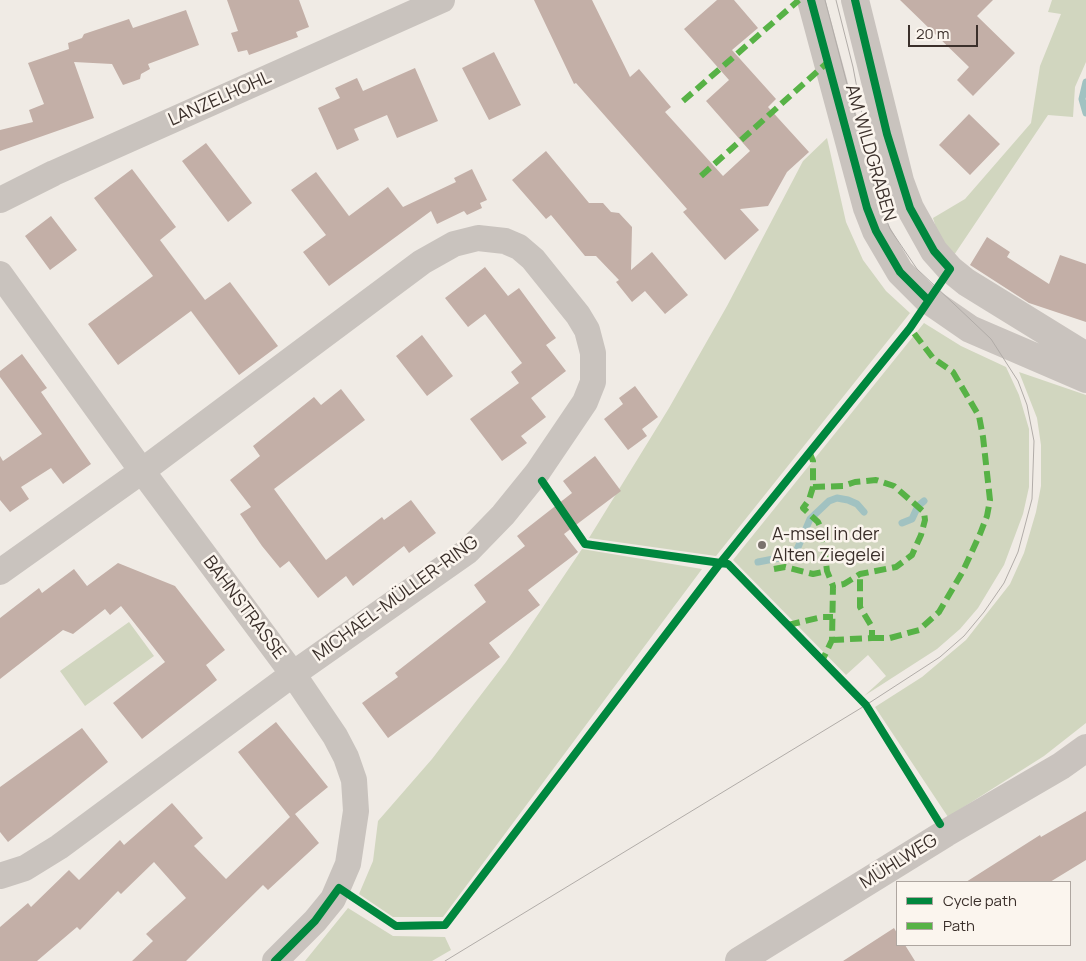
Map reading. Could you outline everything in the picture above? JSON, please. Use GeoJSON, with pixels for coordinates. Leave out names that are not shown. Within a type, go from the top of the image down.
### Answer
{"type":"FeatureCollection","features":[{"type":"Feature","properties":{"kind":"street","name":"LANZELHOHL"},"geometry":{"type":"LineString","coordinates":[[0,200],[54,173],[442,0]]}},
{"type":"Feature","properties":{"kind":"street","name":"AM WILDGRABEN"},"geometry":{"type":"LineString","coordinates":[[811,0],[867,208],[876,231],[900,272],[917,291],[950,317],[991,339],[1056,353],[1086,356]]}},
{"type":"Feature","properties":{"kind":"street","name":"AM WILDGRABEN"},"geometry":{"type":"LineString","coordinates":[[855,0],[900,181],[910,208],[922,232],[945,263],[966,282],[1086,379]]}},
{"type":"Feature","properties":{"kind":"street","name":"MICHAEL-MÜLLER-RING"},"geometry":{"type":"LineString","coordinates":[[0,572],[142,471],[422,262],[454,244],[478,238],[505,241],[519,247],[532,259],[578,315],[587,330],[593,353],[592,382],[584,402],[536,473],[503,515],[468,551],[293,674],[59,847],[25,868],[0,876]]}},
{"type":"Feature","properties":{"kind":"street","name":"BAHNSTRASSE"},"geometry":{"type":"LineString","coordinates":[[0,274],[142,471],[293,674],[335,736],[346,757],[354,780],[356,811],[348,864],[339,888],[315,921],[275,961]]}},
{"type":"Feature","properties":{"kind":"street","name":"MÜHLWEG"},"geometry":{"type":"LineString","coordinates":[[739,961],[946,833],[1061,766],[1086,748]]}},
{"type":"Feature","properties":{"kind":"green space"},"geometry":{"type":"Polygon","coordinates":[[[1052,0],[1086,0],[1086,62],[1075,87],[1073,117],[1048,115],[952,258],[939,238],[933,218],[965,199],[1031,123],[1040,66],[1061,14],[1048,12],[1052,0]]]}},
{"type":"Feature","properties":{"kind":"green space"},"geometry":{"type":"Polygon","coordinates":[[[827,138],[846,222],[863,260],[886,291],[910,313],[716,556],[589,538],[669,408],[727,306],[803,161],[827,138]]]}},
{"type":"Feature","properties":{"kind":"green space"},"geometry":{"type":"Polygon","coordinates":[[[924,323],[961,346],[1006,367],[1019,395],[1029,429],[1029,487],[1023,514],[1004,565],[978,608],[960,629],[937,649],[864,696],[886,676],[868,655],[846,675],[733,560],[924,323]]]}},
{"type":"Feature","properties":{"kind":"green space"},"geometry":{"type":"Polygon","coordinates":[[[1019,372],[1086,395],[1086,723],[1044,756],[948,817],[875,707],[922,677],[966,640],[1010,584],[1024,553],[1036,512],[1041,486],[1041,445],[1037,418],[1019,372]]]}},
{"type":"Feature","properties":{"kind":"green space"},"geometry":{"type":"Polygon","coordinates":[[[582,549],[702,569],[443,917],[393,917],[359,894],[373,861],[378,821],[432,759],[506,662],[582,549]]]}},
{"type":"Feature","properties":{"kind":"green space"},"geometry":{"type":"Polygon","coordinates":[[[129,622],[154,656],[85,706],[60,671],[129,622]]]}},
{"type":"Feature","properties":{"kind":"green space"},"geometry":{"type":"Polygon","coordinates":[[[348,908],[393,936],[445,937],[451,950],[432,961],[305,961],[348,908]]]}},
{"type":"Feature","properties":{"kind":"building"},"geometry":{"type":"Polygon","coordinates":[[[227,0],[299,0],[309,27],[296,32],[298,37],[249,55],[247,50],[238,52],[231,33],[238,31],[227,0]]]}},
{"type":"Feature","properties":{"kind":"building"},"geometry":{"type":"Polygon","coordinates":[[[534,0],[592,0],[630,77],[639,69],[671,107],[665,112],[723,176],[750,151],[706,101],[729,80],[684,29],[717,0],[734,0],[758,28],[732,50],[776,99],[768,107],[809,152],[787,172],[768,206],[740,209],[759,230],[725,260],[683,212],[687,209],[576,83],[574,84],[534,0]]]}},
{"type":"Feature","properties":{"kind":"building"},"geometry":{"type":"Polygon","coordinates":[[[900,0],[993,0],[977,16],[1015,53],[973,96],[957,80],[969,67],[900,0]]]}},
{"type":"Feature","properties":{"kind":"building"},"geometry":{"type":"Polygon","coordinates":[[[186,10],[199,45],[148,64],[150,69],[141,74],[140,79],[123,85],[112,64],[74,62],[94,118],[0,151],[0,130],[33,122],[29,110],[44,104],[28,63],[69,49],[68,43],[82,38],[84,34],[129,19],[133,28],[186,10]]]}},
{"type":"Feature","properties":{"kind":"building"},"geometry":{"type":"Polygon","coordinates":[[[494,52],[521,105],[489,120],[462,68],[494,52]]]}},
{"type":"Feature","properties":{"kind":"building"},"geometry":{"type":"Polygon","coordinates":[[[415,68],[438,121],[397,138],[387,115],[354,129],[359,140],[337,150],[318,108],[340,98],[335,88],[357,78],[363,91],[415,68]]]}},
{"type":"Feature","properties":{"kind":"building"},"geometry":{"type":"Polygon","coordinates":[[[969,114],[1000,144],[970,175],[939,145],[969,114]]]}},
{"type":"Feature","properties":{"kind":"building"},"geometry":{"type":"Polygon","coordinates":[[[206,143],[252,203],[228,222],[182,161],[206,143]]]}},
{"type":"Feature","properties":{"kind":"building"},"geometry":{"type":"Polygon","coordinates":[[[546,151],[589,203],[603,203],[611,212],[619,213],[632,227],[631,270],[652,252],[688,295],[665,314],[645,291],[632,302],[616,282],[619,280],[596,256],[585,256],[551,215],[546,219],[512,180],[546,151]]]}},
{"type":"Feature","properties":{"kind":"building"},"geometry":{"type":"Polygon","coordinates":[[[132,169],[176,227],[160,240],[205,300],[230,282],[278,346],[239,375],[191,311],[118,365],[88,324],[153,276],[94,198],[132,169]]]}},
{"type":"Feature","properties":{"kind":"building"},"geometry":{"type":"Polygon","coordinates":[[[472,169],[487,200],[480,203],[482,208],[467,215],[464,211],[437,224],[431,211],[329,286],[303,252],[326,235],[291,190],[316,172],[349,216],[388,187],[403,207],[456,182],[454,178],[472,169]]]}},
{"type":"Feature","properties":{"kind":"building"},"geometry":{"type":"Polygon","coordinates":[[[51,216],[77,250],[50,270],[25,236],[51,216]]]}},
{"type":"Feature","properties":{"kind":"building"},"geometry":{"type":"Polygon","coordinates":[[[987,237],[1010,252],[1007,257],[1049,284],[1060,255],[1086,264],[1086,322],[1029,303],[970,265],[987,237]]]}},
{"type":"Feature","properties":{"kind":"building"},"geometry":{"type":"Polygon","coordinates":[[[485,267],[508,296],[519,288],[556,338],[546,345],[566,371],[531,398],[546,417],[521,436],[527,443],[502,461],[470,419],[519,383],[511,372],[522,363],[485,314],[468,327],[445,298],[485,267]]]}},
{"type":"Feature","properties":{"kind":"building"},"geometry":{"type":"Polygon","coordinates":[[[422,335],[453,376],[427,396],[396,356],[422,335]]]}},
{"type":"Feature","properties":{"kind":"building"},"geometry":{"type":"Polygon","coordinates":[[[22,354],[47,388],[41,392],[91,464],[63,484],[51,468],[21,487],[29,499],[10,512],[0,500],[0,456],[3,461],[42,434],[0,377],[0,371],[22,354]]]}},
{"type":"Feature","properties":{"kind":"building"},"geometry":{"type":"Polygon","coordinates":[[[635,386],[658,417],[642,429],[647,436],[628,450],[604,419],[623,404],[619,398],[635,386]]]}},
{"type":"Feature","properties":{"kind":"building"},"geometry":{"type":"Polygon","coordinates":[[[341,389],[365,420],[274,489],[326,560],[382,517],[384,520],[411,500],[436,533],[409,553],[404,546],[353,586],[346,576],[318,598],[289,561],[280,568],[262,546],[240,514],[251,507],[230,480],[260,456],[253,446],[314,397],[321,405],[341,389]]]}},
{"type":"Feature","properties":{"kind":"building"},"geometry":{"type":"Polygon","coordinates":[[[595,456],[621,491],[564,534],[578,552],[528,590],[540,605],[489,643],[500,657],[388,738],[362,703],[398,677],[395,673],[486,602],[474,585],[525,546],[517,536],[572,493],[563,481],[595,456]]]}},
{"type":"Feature","properties":{"kind":"building"},"geometry":{"type":"Polygon","coordinates":[[[118,563],[175,586],[225,650],[206,665],[217,680],[142,739],[113,703],[165,662],[121,606],[110,615],[105,609],[73,634],[63,630],[0,679],[0,618],[39,588],[42,593],[74,569],[87,586],[118,563]]]}},
{"type":"Feature","properties":{"kind":"building"},"geometry":{"type":"Polygon","coordinates":[[[276,722],[328,787],[295,814],[319,843],[268,890],[263,885],[186,961],[132,961],[153,941],[146,934],[186,898],[154,862],[121,894],[118,891],[80,930],[77,927],[37,961],[0,961],[0,927],[28,903],[31,907],[69,870],[79,880],[120,840],[124,845],[172,803],[203,838],[194,846],[226,879],[290,817],[238,752],[276,722]]]}},
{"type":"Feature","properties":{"kind":"building"},"geometry":{"type":"Polygon","coordinates":[[[82,728],[108,762],[8,842],[0,832],[0,787],[82,728]]]}},
{"type":"Feature","properties":{"kind":"building"},"geometry":{"type":"Polygon","coordinates":[[[1086,811],[1086,860],[1052,881],[968,881],[1040,835],[1041,837],[1086,811]]]}},
{"type":"Feature","properties":{"kind":"building"},"geometry":{"type":"Polygon","coordinates":[[[894,928],[896,931],[896,946],[906,946],[915,961],[843,961],[894,928]]]}},
{"type":"Feature","properties":{"kind":"waterway"},"geometry":{"type":"LineString","coordinates":[[1086,82],[1082,99],[1086,113]]}},
{"type":"Feature","properties":{"kind":"waterway"},"geometry":{"type":"LineString","coordinates":[[758,562],[789,556],[796,552],[810,519],[829,501],[837,498],[848,500],[857,504],[864,512]]}},
{"type":"Feature","properties":{"kind":"waterway"},"geometry":{"type":"LineString","coordinates":[[902,523],[912,519],[918,506],[924,501]]}},
{"type":"Feature","properties":{"kind":"tram line"},"geometry":{"type":"LineString","coordinates":[[445,961],[866,705],[940,657],[964,636],[984,612],[1004,583],[1018,552],[1032,499],[1034,441],[1027,405],[1018,381],[991,339],[917,269],[890,229],[874,187],[825,0]]}},
{"type":"Feature","properties":{"kind":"tram line"},"geometry":{"type":"LineString","coordinates":[[836,0],[853,67],[864,125]]}},
{"type":"Feature","properties":{"kind":"marked path"},"geometry":{"type":"LineString","coordinates":[[683,101],[799,0]]}},
{"type":"Feature","properties":{"kind":"marked path"},"geometry":{"type":"LineString","coordinates":[[701,176],[828,62]]}},
{"type":"Feature","properties":{"kind":"marked path"},"geometry":{"type":"LineString","coordinates":[[872,638],[890,638],[919,630],[939,612],[963,571],[980,534],[987,516],[990,500],[979,416],[953,372],[933,358],[910,328]]}},
{"type":"Feature","properties":{"kind":"marked path"},"geometry":{"type":"LineString","coordinates":[[809,451],[813,461],[813,487],[809,500],[803,508],[818,522],[822,531],[827,571],[833,586],[832,640],[822,661]]}},
{"type":"Feature","properties":{"kind":"marked path"},"geometry":{"type":"LineString","coordinates":[[813,487],[843,486],[855,482],[876,480],[894,486],[924,512],[925,520],[921,535],[912,555],[896,567],[860,574],[844,584],[833,586]]}},
{"type":"Feature","properties":{"kind":"marked path"},"geometry":{"type":"LineString","coordinates":[[774,569],[785,567],[813,574],[827,571]]}},
{"type":"Feature","properties":{"kind":"marked path"},"geometry":{"type":"LineString","coordinates":[[832,640],[872,638],[872,627],[860,607],[860,574]]}},
{"type":"Feature","properties":{"kind":"marked path"},"geometry":{"type":"LineString","coordinates":[[788,625],[822,617],[833,617]]}},
{"type":"Feature","properties":{"kind":"cycle path"},"geometry":{"type":"LineString","coordinates":[[811,0],[867,208],[876,231],[900,272],[928,300]]}},
{"type":"Feature","properties":{"kind":"cycle path"},"geometry":{"type":"LineString","coordinates":[[275,961],[315,921],[339,888],[396,926],[445,925],[721,562],[910,328],[950,269],[934,251],[910,208],[887,134],[855,0]]}},
{"type":"Feature","properties":{"kind":"cycle path"},"geometry":{"type":"LineString","coordinates":[[542,481],[585,544],[728,564],[866,705],[940,824]]}},
{"type":"Feature","properties":{"kind":"place","name":"A-msel in der Alten Ziegelei"},"geometry":{"type":"Point","coordinates":[762,545]}}]}
